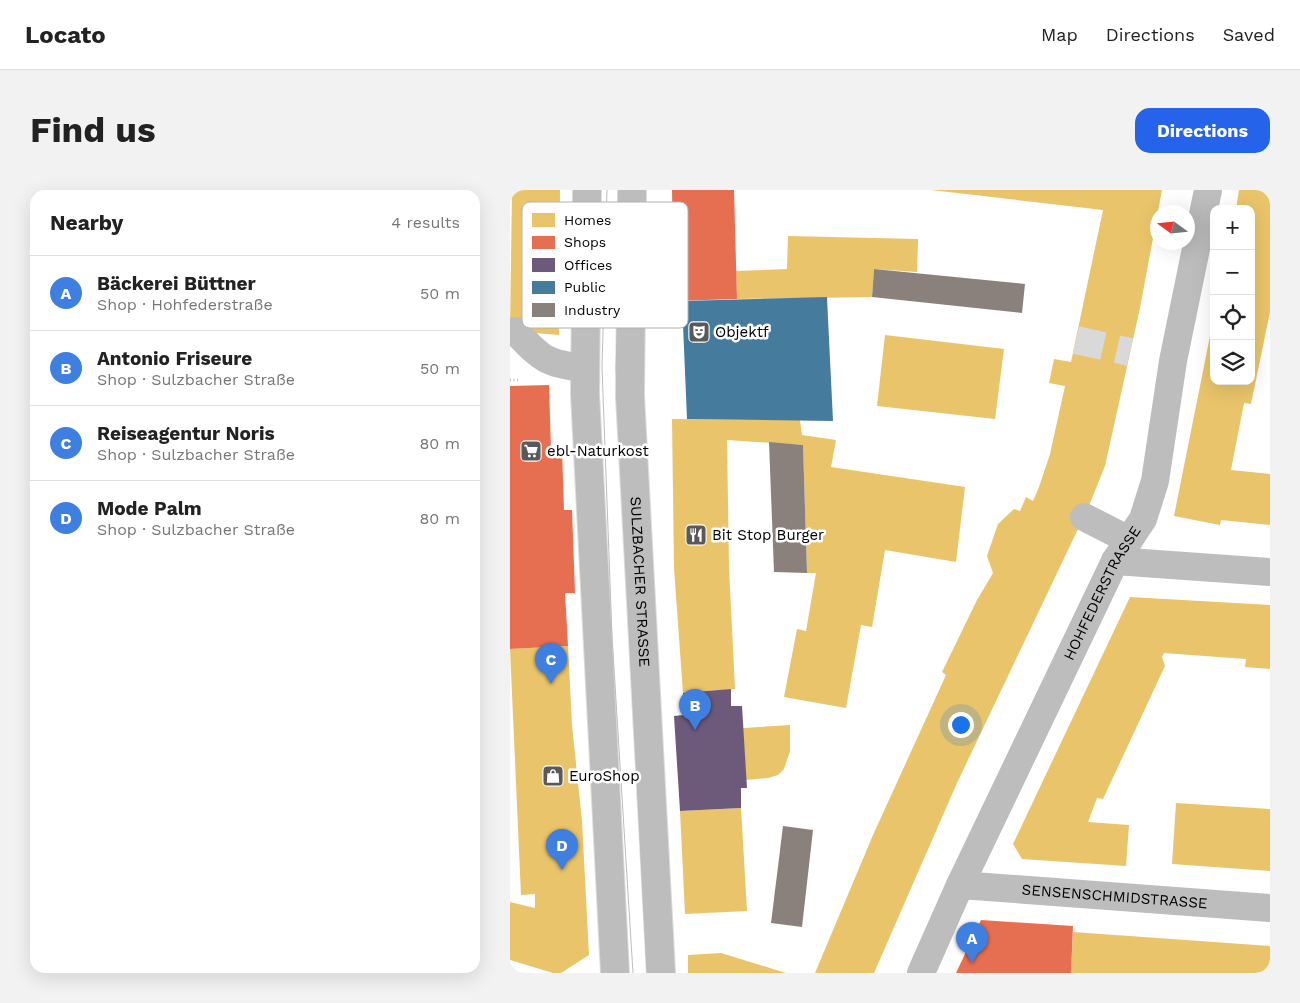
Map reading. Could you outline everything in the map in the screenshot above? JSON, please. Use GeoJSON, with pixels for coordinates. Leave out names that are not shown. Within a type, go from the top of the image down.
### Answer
{"type":"FeatureCollection","features":[{"type":"Feature","properties":{"kind":"main road","name":"HOHFEDERSTRASSE"},"geometry":{"type":"LineString","coordinates":[[921,973],[960,885],[1122,551],[1143,519],[1155,481],[1173,360],[1208,190]]}},
{"type":"Feature","properties":{"kind":"main road"},"geometry":{"type":"LineString","coordinates":[[585,328],[590,514],[615,973]]}},
{"type":"Feature","properties":{"kind":"main road","name":"SULZBACHER STRASSE"},"geometry":{"type":"LineString","coordinates":[[631,328],[630,396],[661,973]]}},
{"type":"Feature","properties":{"kind":"main road"},"geometry":{"type":"LineString","coordinates":[[515,332],[542,359],[568,367],[585,368]]}},
{"type":"Feature","properties":{"kind":"main road"},"geometry":{"type":"LineString","coordinates":[[1084,517],[1122,551],[1270,572]]}},
{"type":"Feature","properties":{"kind":"main road","name":"SENSENSCHMIDSTRASSE"},"geometry":{"type":"LineString","coordinates":[[960,885],[1270,908]]}},
{"type":"Feature","properties":{"kind":"building: Homes"},"geometry":{"type":"Polygon","coordinates":[[[512,190],[560,190],[560,202],[522,202],[522,328],[559,328],[559,335],[510,331],[512,190]]]}},
{"type":"Feature","properties":{"kind":"building: Homes"},"geometry":{"type":"Polygon","coordinates":[[[931,190],[1162,190],[1159,205],[1150,205],[1151,250],[1140,308],[1105,466],[1088,508],[957,783],[874,973],[815,973],[873,835],[946,675],[942,672],[977,600],[993,573],[987,556],[998,524],[1014,509],[1020,511],[1026,497],[1033,501],[1039,487],[1050,454],[1065,386],[1049,383],[1054,359],[1071,362],[1103,210],[931,190]]]}},
{"type":"Feature","properties":{"kind":"building: Homes"},"geometry":{"type":"Polygon","coordinates":[[[1239,190],[1270,190],[1270,312],[1255,385],[1255,205],[1237,205],[1239,190]]]}},
{"type":"Feature","properties":{"kind":"building: Homes"},"geometry":{"type":"Polygon","coordinates":[[[788,236],[918,239],[917,272],[874,269],[872,297],[737,299],[736,271],[787,269],[788,236]]]}},
{"type":"Feature","properties":{"kind":"building: Homes"},"geometry":{"type":"Polygon","coordinates":[[[885,335],[1004,349],[995,419],[877,406],[885,335]]]}},
{"type":"Feature","properties":{"kind":"building: Homes"},"geometry":{"type":"Polygon","coordinates":[[[1210,336],[1210,385],[1255,385],[1251,404],[1244,403],[1231,470],[1270,474],[1270,525],[1221,520],[1220,525],[1174,516],[1210,336]]]}},
{"type":"Feature","properties":{"kind":"building: Homes"},"geometry":{"type":"Polygon","coordinates":[[[672,419],[800,420],[802,435],[836,440],[831,467],[965,487],[956,562],[885,550],[872,627],[861,625],[846,708],[784,697],[797,629],[806,631],[816,573],[807,573],[803,445],[727,440],[729,568],[735,689],[683,693],[674,568],[672,419]]]}},
{"type":"Feature","properties":{"kind":"building: Homes"},"geometry":{"type":"Polygon","coordinates":[[[1130,597],[1270,605],[1270,669],[1245,667],[1246,659],[1164,653],[1162,657],[1165,666],[1103,799],[1097,798],[1088,822],[1129,825],[1126,866],[1022,859],[1013,844],[1130,597]]]}},
{"type":"Feature","properties":{"kind":"building: Homes"},"geometry":{"type":"Polygon","coordinates":[[[568,646],[572,725],[582,821],[589,955],[561,973],[553,973],[510,960],[510,902],[535,908],[535,894],[521,895],[510,649],[568,646]]]}},
{"type":"Feature","properties":{"kind":"building: Homes"},"geometry":{"type":"Polygon","coordinates":[[[790,725],[790,751],[784,769],[778,775],[768,778],[746,780],[743,728],[790,725]]]}},
{"type":"Feature","properties":{"kind":"building: Homes"},"geometry":{"type":"Polygon","coordinates":[[[1176,803],[1270,809],[1270,871],[1172,864],[1176,803]]]}},
{"type":"Feature","properties":{"kind":"building: Homes"},"geometry":{"type":"Polygon","coordinates":[[[741,808],[747,911],[685,914],[680,811],[741,808]]]}},
{"type":"Feature","properties":{"kind":"building: Homes"},"geometry":{"type":"Polygon","coordinates":[[[1073,932],[1270,946],[1270,973],[1071,973],[1073,932]]]}},
{"type":"Feature","properties":{"kind":"building: Homes"},"geometry":{"type":"Polygon","coordinates":[[[721,953],[786,973],[688,973],[688,955],[721,953]]]}},
{"type":"Feature","properties":{"kind":"building: Shops"},"geometry":{"type":"Polygon","coordinates":[[[672,190],[734,190],[737,299],[688,301],[688,202],[672,202],[672,190]]]}},
{"type":"Feature","properties":{"kind":"building: Shops"},"geometry":{"type":"Polygon","coordinates":[[[549,385],[551,450],[562,450],[564,510],[572,510],[575,593],[565,593],[568,646],[510,649],[510,386],[549,385]]]}},
{"type":"Feature","properties":{"kind":"building: Shops"},"geometry":{"type":"Polygon","coordinates":[[[981,920],[1073,926],[1071,973],[956,973],[981,920]]]}},
{"type":"Feature","properties":{"kind":"building: Offices"},"geometry":{"type":"Polygon","coordinates":[[[731,689],[731,706],[742,706],[747,788],[741,788],[741,808],[680,811],[674,716],[683,715],[683,693],[731,689]]]}},
{"type":"Feature","properties":{"kind":"building: Public"},"geometry":{"type":"Polygon","coordinates":[[[827,297],[833,421],[687,419],[683,328],[688,328],[688,301],[827,297]]]}},
{"type":"Feature","properties":{"kind":"building: Industry"},"geometry":{"type":"Polygon","coordinates":[[[874,269],[1025,284],[1022,313],[872,297],[874,269]]]}},
{"type":"Feature","properties":{"kind":"building: Industry"},"geometry":{"type":"Polygon","coordinates":[[[769,442],[803,445],[807,573],[774,572],[769,442]]]}},
{"type":"Feature","properties":{"kind":"building: Industry"},"geometry":{"type":"Polygon","coordinates":[[[783,826],[813,830],[802,927],[771,923],[783,826]]]}},
{"type":"Feature","properties":{"kind":"tunnel"},"geometry":{"type":"LineString","coordinates":[[1076,340],[1130,352]]}},
{"type":"Feature","properties":{"kind":"tram line"},"geometry":{"type":"LineString","coordinates":[[607,190],[607,202]]}},
{"type":"Feature","properties":{"kind":"tram line"},"geometry":{"type":"LineString","coordinates":[[622,190],[622,202]]}},
{"type":"Feature","properties":{"kind":"tram line"},"geometry":{"type":"LineString","coordinates":[[603,328],[602,367],[612,636],[633,973]]}},
{"type":"Feature","properties":{"kind":"tram line"},"geometry":{"type":"LineString","coordinates":[[617,328],[616,368],[647,973]]}},
{"type":"Feature","properties":{"kind":"place","name":"Objektf"},"geometry":{"type":"Point","coordinates":[699,332]}},
{"type":"Feature","properties":{"kind":"place","name":"ebl-Naturkost"},"geometry":{"type":"Point","coordinates":[531,451]}},
{"type":"Feature","properties":{"kind":"place","name":"Bit Stop Burger"},"geometry":{"type":"Point","coordinates":[696,535]}},
{"type":"Feature","properties":{"kind":"place","name":"Reiseagentur Noris"},"geometry":{"type":"Point","coordinates":[551,684]}},
{"type":"Feature","properties":{"kind":"place","name":"Antonio Friseure"},"geometry":{"type":"Point","coordinates":[695,730]}},
{"type":"Feature","properties":{"kind":"place","name":"EuroShop"},"geometry":{"type":"Point","coordinates":[553,776]}},
{"type":"Feature","properties":{"kind":"place","name":"Mode Palm"},"geometry":{"type":"Point","coordinates":[562,870]}},
{"type":"Feature","properties":{"kind":"place","name":"Bäckerei Büttner"},"geometry":{"type":"Point","coordinates":[972,963]}}]}
